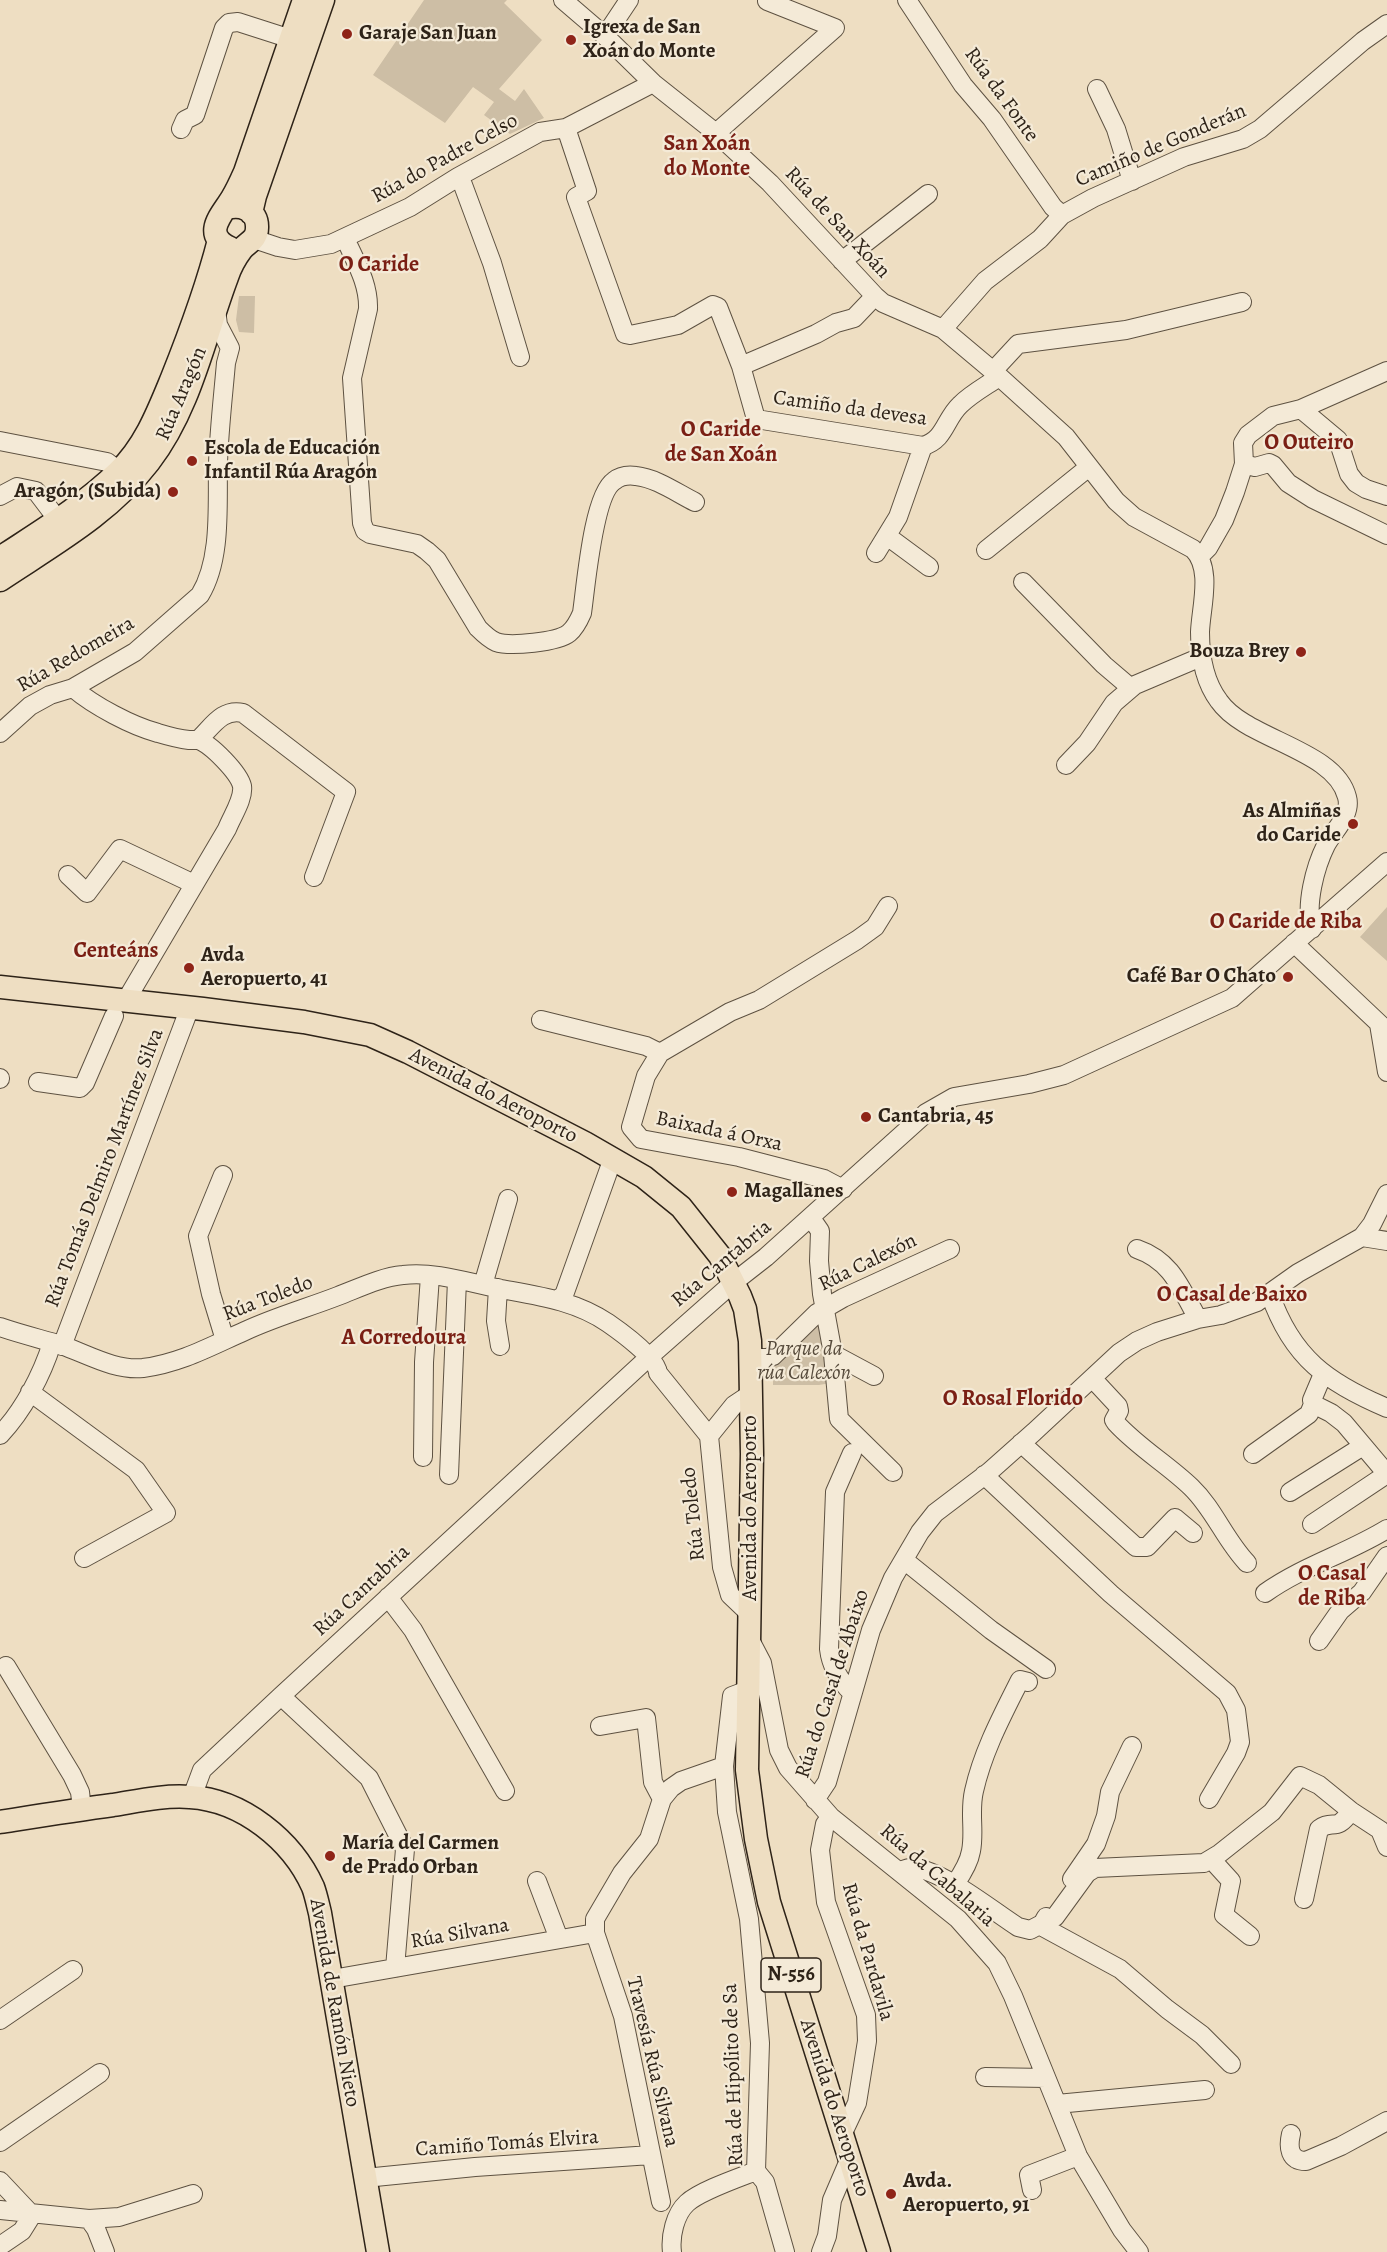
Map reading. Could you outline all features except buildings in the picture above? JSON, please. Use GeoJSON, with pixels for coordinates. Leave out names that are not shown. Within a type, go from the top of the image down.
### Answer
{"type":"FeatureCollection","features":[{"type":"Feature","properties":{"kind":"main road","name":"Rúa Aragón"},"geometry":{"type":"LineString","coordinates":[[0,558],[84,502],[119,471],[141,443],[160,410],[185,347],[219,240],[216,234],[216,220],[225,209],[245,172],[304,0]]}},
{"type":"Feature","properties":{"kind":"main road"},"geometry":{"type":"LineString","coordinates":[[251,213],[323,0]]}},
{"type":"Feature","properties":{"kind":"main road"},"geometry":{"type":"LineString","coordinates":[[219,240],[230,248],[249,243],[257,225],[251,213],[239,207],[225,209]]}},
{"type":"Feature","properties":{"kind":"main road","name":"Rúa Aragón"},"geometry":{"type":"LineString","coordinates":[[0,580],[98,516],[150,461],[167,435],[182,405],[228,274],[249,243]]}},
{"type":"Feature","properties":{"kind":"main road","name":"Avenida do Aeroporto"},"geometry":{"type":"LineString","coordinates":[[0,987],[119,1009],[190,1007],[314,1024],[370,1035],[408,1052],[613,1158],[644,1177],[681,1207],[720,1256],[745,1309],[751,1358],[751,1615],[747,1770],[761,1870],[772,1912],[879,2252]]}},
{"type":"Feature","properties":{"kind":"main road","name":"Avenida de Ramón Nieto"},"geometry":{"type":"LineString","coordinates":[[0,1822],[171,1796],[192,1797],[231,1807],[249,1816],[267,1828],[286,1846],[301,1865],[316,1897],[332,1978],[378,2252]]}},
{"type":"Feature","properties":{"kind":"street","name":"Rúa de San Xoán"},"geometry":{"type":"LineString","coordinates":[[563,0],[605,36],[653,83],[716,133],[770,183],[874,296],[883,303],[943,329],[1066,437],[1116,501],[1134,517],[1193,549],[1200,556]]}},
{"type":"Feature","properties":{"kind":"street"},"geometry":{"type":"LineString","coordinates":[[605,36],[629,0]]}},
{"type":"Feature","properties":{"kind":"street","name":"Rúa da Fonte"},"geometry":{"type":"LineString","coordinates":[[907,0],[963,85],[992,119],[1053,207],[1062,215]]}},
{"type":"Feature","properties":{"kind":"street"},"geometry":{"type":"LineString","coordinates":[[716,133],[835,28],[767,1]]}},
{"type":"Feature","properties":{"kind":"street"},"geometry":{"type":"LineString","coordinates":[[181,129],[185,120],[195,115],[224,28],[229,23],[238,22],[291,39]]}},
{"type":"Feature","properties":{"kind":"street","name":"Camiño de Gonderán"},"geometry":{"type":"LineString","coordinates":[[1062,215],[1184,157],[1243,139],[1260,129],[1363,41],[1387,24]]}},
{"type":"Feature","properties":{"kind":"street","name":"Rúa do Padre Celso"},"geometry":{"type":"LineString","coordinates":[[249,243],[296,250],[331,244],[410,207],[458,177],[540,132],[566,128],[653,83]]}},
{"type":"Feature","properties":{"kind":"street"},"geometry":{"type":"LineString","coordinates":[[1097,89],[1116,129],[1132,181]]}},
{"type":"Feature","properties":{"kind":"street","name":"Camiño da devesa"},"geometry":{"type":"LineString","coordinates":[[566,128],[587,191],[576,197],[625,334],[630,335],[678,325],[713,305],[718,307],[741,366],[756,419],[923,446],[933,443],[941,436],[952,414],[961,403],[996,374]]}},
{"type":"Feature","properties":{"kind":"street"},"geometry":{"type":"LineString","coordinates":[[458,177],[492,263],[520,357]]}},
{"type":"Feature","properties":{"kind":"street"},"geometry":{"type":"LineString","coordinates":[[842,261],[928,194]]}},
{"type":"Feature","properties":{"kind":"street"},"geometry":{"type":"LineString","coordinates":[[943,329],[985,281],[1040,239],[1062,215]]}},
{"type":"Feature","properties":{"kind":"street"},"geometry":{"type":"LineString","coordinates":[[345,238],[366,285],[369,299],[352,378],[362,523],[365,531],[370,534],[417,544],[436,560],[478,628],[487,636],[497,642],[509,644],[534,642],[560,638],[569,633],[577,624],[582,613],[597,513],[613,481],[625,476],[647,478],[695,502]]}},
{"type":"Feature","properties":{"kind":"street"},"geometry":{"type":"LineString","coordinates":[[741,366],[836,323],[854,318],[874,296]]}},
{"type":"Feature","properties":{"kind":"street"},"geometry":{"type":"LineString","coordinates":[[996,374],[1018,344],[1126,330],[1242,302]]}},
{"type":"Feature","properties":{"kind":"street","name":"Rúa Redomeira"},"geometry":{"type":"LineString","coordinates":[[0,733],[30,706],[50,695],[73,688],[135,652],[200,595],[209,577],[217,526],[218,462],[226,363],[230,348],[218,325],[216,310]]}},
{"type":"Feature","properties":{"kind":"street"},"geometry":{"type":"LineString","coordinates":[[1312,929],[1309,918],[1309,898],[1325,847],[1348,811],[1344,786],[1333,773],[1314,760],[1234,717],[1219,702],[1208,682],[1201,657],[1200,632],[1204,568],[1200,556],[1208,548],[1224,520],[1244,464],[1243,443],[1248,435],[1273,416],[1300,410],[1387,371]]}},
{"type":"Feature","properties":{"kind":"street"},"geometry":{"type":"LineString","coordinates":[[1300,410],[1338,440],[1349,474],[1356,483],[1387,496]]}},
{"type":"Feature","properties":{"kind":"street"},"geometry":{"type":"LineString","coordinates":[[0,441],[107,462],[119,471]]}},
{"type":"Feature","properties":{"kind":"street","name":"Camiño da devesa"},"geometry":{"type":"LineString","coordinates":[[876,553],[898,517],[923,446]]}},
{"type":"Feature","properties":{"kind":"street"},"geometry":{"type":"LineString","coordinates":[[1244,464],[1255,467],[1273,465],[1288,483],[1313,499],[1387,535]]}},
{"type":"Feature","properties":{"kind":"street"},"geometry":{"type":"LineString","coordinates":[[986,549],[1089,467]]}},
{"type":"Feature","properties":{"kind":"street"},"geometry":{"type":"LineString","coordinates":[[0,496],[17,487],[36,491],[58,520]]}},
{"type":"Feature","properties":{"kind":"street"},"geometry":{"type":"LineString","coordinates":[[887,536],[929,567]]}},
{"type":"Feature","properties":{"kind":"street"},"geometry":{"type":"LineString","coordinates":[[1023,582],[1104,665],[1131,688]]}},
{"type":"Feature","properties":{"kind":"street"},"geometry":{"type":"LineString","coordinates":[[1066,765],[1087,743],[1114,704],[1134,685],[1201,657]]}},
{"type":"Feature","properties":{"kind":"street"},"geometry":{"type":"LineString","coordinates":[[38,1082],[80,1088],[85,1083],[119,1009],[227,829],[240,799],[242,788],[233,770],[209,746],[198,740],[188,740],[155,732],[107,711],[84,698],[73,688]]}},
{"type":"Feature","properties":{"kind":"street"},"geometry":{"type":"LineString","coordinates":[[198,740],[226,713],[233,711],[243,713],[346,792],[314,877]]}},
{"type":"Feature","properties":{"kind":"street"},"geometry":{"type":"LineString","coordinates":[[68,875],[87,892],[120,849],[194,884]]}},
{"type":"Feature","properties":{"kind":"street","name":"Rúa Cantabria"},"geometry":{"type":"LineString","coordinates":[[192,1797],[202,1770],[281,1696],[648,1358],[811,1218],[911,1126],[941,1103],[954,1097],[1045,1081],[1084,1067],[1232,998],[1387,862]]}},
{"type":"Feature","properties":{"kind":"street","name":"Baixada á Orxa"},"geometry":{"type":"LineString","coordinates":[[843,1189],[824,1179],[739,1157],[641,1139],[631,1127],[646,1076],[660,1053],[730,1012],[759,1000],[857,940],[875,927],[888,906]]}},
{"type":"Feature","properties":{"kind":"street"},"geometry":{"type":"LineString","coordinates":[[1294,944],[1383,1027],[1387,1072]]}},
{"type":"Feature","properties":{"kind":"street","name":"Rúa Tomás Delmiro Martínez Silva"},"geometry":{"type":"LineString","coordinates":[[0,1435],[12,1422],[57,1344],[190,1007]]}},
{"type":"Feature","properties":{"kind":"street"},"geometry":{"type":"LineString","coordinates":[[541,1020],[646,1046],[660,1053]]}},
{"type":"Feature","properties":{"kind":"street"},"geometry":{"type":"LineString","coordinates":[[558,1299],[564,1295],[613,1158]]}},
{"type":"Feature","properties":{"kind":"street"},"geometry":{"type":"LineString","coordinates":[[223,1175],[198,1236],[211,1294],[225,1340]]}},
{"type":"Feature","properties":{"kind":"street","name":"Rúa do Casal de Abaixo"},"geometry":{"type":"LineString","coordinates":[[815,1800],[827,1782],[871,1630],[893,1578],[920,1532],[935,1512],[984,1475],[1119,1353],[1157,1332],[1198,1319],[1221,1315],[1257,1302],[1299,1273],[1362,1238],[1387,1194]]}},
{"type":"Feature","properties":{"kind":"street"},"geometry":{"type":"LineString","coordinates":[[500,1346],[491,1287],[508,1199]]}},
{"type":"Feature","properties":{"kind":"street"},"geometry":{"type":"LineString","coordinates":[[811,1218],[820,1231],[819,1261],[832,1354],[838,1419],[894,1472]]}},
{"type":"Feature","properties":{"kind":"street"},"geometry":{"type":"LineString","coordinates":[[1362,1238],[1387,1241]]}},
{"type":"Feature","properties":{"kind":"street","name":"Rúa Calexón"},"geometry":{"type":"LineString","coordinates":[[751,1358],[767,1359],[773,1356],[817,1313],[843,1298],[950,1249]]}},
{"type":"Feature","properties":{"kind":"street"},"geometry":{"type":"LineString","coordinates":[[1137,1250],[1150,1254],[1172,1272],[1198,1319]]}},
{"type":"Feature","properties":{"kind":"street","name":"Rúa Toledo"},"geometry":{"type":"LineString","coordinates":[[2,1332],[57,1344],[96,1359],[132,1368],[143,1368],[170,1363],[196,1354],[246,1330],[383,1279],[402,1275],[457,1280],[558,1299],[582,1308],[623,1334],[658,1367],[658,1373],[709,1436],[722,1567],[730,1595],[751,1615]]}},
{"type":"Feature","properties":{"kind":"street"},"geometry":{"type":"LineString","coordinates":[[423,1457],[424,1362],[430,1276]]}},
{"type":"Feature","properties":{"kind":"street"},"geometry":{"type":"LineString","coordinates":[[449,1475],[457,1280]]}},
{"type":"Feature","properties":{"kind":"street"},"geometry":{"type":"LineString","coordinates":[[1270,1294],[1290,1338],[1323,1374],[1347,1389],[1387,1408]]}},
{"type":"Feature","properties":{"kind":"street"},"geometry":{"type":"LineString","coordinates":[[832,1354],[874,1376]]}},
{"type":"Feature","properties":{"kind":"street"},"geometry":{"type":"LineString","coordinates":[[1253,1454],[1309,1414],[1323,1374]]}},
{"type":"Feature","properties":{"kind":"street"},"geometry":{"type":"LineString","coordinates":[[1092,1378],[1118,1406],[1119,1411],[1114,1420],[1116,1423],[1143,1449],[1192,1488],[1247,1563]]}},
{"type":"Feature","properties":{"kind":"street"},"geometry":{"type":"LineString","coordinates":[[30,1392],[136,1470],[166,1513],[84,1558]]}},
{"type":"Feature","properties":{"kind":"street","name":"Rúa Toledo"},"geometry":{"type":"LineString","coordinates":[[709,1436],[734,1405],[752,1393]]}},
{"type":"Feature","properties":{"kind":"street"},"geometry":{"type":"LineString","coordinates":[[1312,1524],[1387,1474],[1344,1423],[1313,1404]]}},
{"type":"Feature","properties":{"kind":"street"},"geometry":{"type":"LineString","coordinates":[[1021,1443],[1136,1547],[1147,1547],[1175,1518],[1193,1533]]}},
{"type":"Feature","properties":{"kind":"street"},"geometry":{"type":"LineString","coordinates":[[1290,1492],[1363,1446]]}},
{"type":"Feature","properties":{"kind":"street"},"geometry":{"type":"LineString","coordinates":[[852,1453],[835,1492],[829,1649],[831,1664],[843,1685],[852,1693]]}},
{"type":"Feature","properties":{"kind":"street"},"geometry":{"type":"LineString","coordinates":[[984,1475],[1111,1594],[1227,1693],[1236,1710],[1240,1742],[1209,1799]]}},
{"type":"Feature","properties":{"kind":"street"},"geometry":{"type":"LineString","coordinates":[[1265,1593],[1298,1572],[1335,1557],[1387,1529]]}},
{"type":"Feature","properties":{"kind":"street"},"geometry":{"type":"LineString","coordinates":[[1318,1641],[1340,1611],[1362,1592],[1387,1556]]}},
{"type":"Feature","properties":{"kind":"street"},"geometry":{"type":"LineString","coordinates":[[904,1560],[991,1630],[1046,1669]]}},
{"type":"Feature","properties":{"kind":"street"},"geometry":{"type":"LineString","coordinates":[[388,1597],[413,1630],[505,1791]]}},
{"type":"Feature","properties":{"kind":"street","name":"Rúa da Cabalaria"},"geometry":{"type":"LineString","coordinates":[[750,1640],[762,1663],[779,1750],[788,1768],[831,1817],[958,1919],[997,1963],[1013,1996],[1078,2156],[1122,2230],[1139,2252]]}},
{"type":"Feature","properties":{"kind":"street"},"geometry":{"type":"LineString","coordinates":[[6,1666],[72,1775],[80,1792],[82,1809]]}},
{"type":"Feature","properties":{"kind":"street"},"geometry":{"type":"LineString","coordinates":[[956,1884],[971,1853],[973,1841],[970,1814],[987,1745],[1020,1680],[1028,1682]]}},
{"type":"Feature","properties":{"kind":"street","name":"Rúa de Hipólito de Sa"},"geometry":{"type":"LineString","coordinates":[[748,1690],[732,1696],[724,1766],[727,1812],[749,1919],[760,2043],[756,2171],[765,2182],[785,2252]]}},
{"type":"Feature","properties":{"kind":"street"},"geometry":{"type":"LineString","coordinates":[[281,1696],[369,1778],[405,1849],[395,1968]]}},
{"type":"Feature","properties":{"kind":"street"},"geometry":{"type":"LineString","coordinates":[[600,1726],[646,1718],[653,1782],[662,1799]]}},
{"type":"Feature","properties":{"kind":"street"},"geometry":{"type":"LineString","coordinates":[[1041,1926],[1096,1844],[1106,1816],[1110,1792],[1132,1746]]}},
{"type":"Feature","properties":{"kind":"street"},"geometry":{"type":"LineString","coordinates":[[595,1933],[595,1919],[622,1874],[649,1839],[662,1799],[681,1781],[724,1766]]}},
{"type":"Feature","properties":{"kind":"street"},"geometry":{"type":"LineString","coordinates":[[900,1871],[911,1867],[918,1868],[956,1884],[1018,1927],[1030,1930],[1055,1917],[1087,1873],[1095,1869],[1204,1863],[1272,1812],[1300,1776],[1319,1785],[1351,1811],[1380,1830],[1387,1847]]}},
{"type":"Feature","properties":{"kind":"street"},"geometry":{"type":"LineString","coordinates":[[1304,1899],[1319,1829],[1327,1825],[1338,1826],[1351,1811]]}},
{"type":"Feature","properties":{"kind":"street","name":"Rúa da Pardavila"},"geometry":{"type":"LineString","coordinates":[[831,1817],[825,1824],[820,1851],[826,1902],[866,2015],[867,2041],[857,2103],[842,2135]]}},
{"type":"Feature","properties":{"kind":"street"},"geometry":{"type":"LineString","coordinates":[[1211,1859],[1231,1881],[1224,1915],[1250,1936]]}},
{"type":"Feature","properties":{"kind":"street"},"geometry":{"type":"LineString","coordinates":[[537,1881],[559,1939]]}},
{"type":"Feature","properties":{"kind":"street"},"geometry":{"type":"LineString","coordinates":[[1041,1926],[1120,1969],[1202,2035],[1231,2064]]}},
{"type":"Feature","properties":{"kind":"street","name":"Rúa Silvana"},"geometry":{"type":"LineString","coordinates":[[332,1978],[595,1933]]}},
{"type":"Feature","properties":{"kind":"street","name":"Travesía Rúa Silvana"},"geometry":{"type":"LineString","coordinates":[[595,1933],[623,2016],[661,2202]]}},
{"type":"Feature","properties":{"kind":"street"},"geometry":{"type":"LineString","coordinates":[[0,2020],[73,1971]]}},
{"type":"Feature","properties":{"kind":"street"},"geometry":{"type":"LineString","coordinates":[[0,2142],[100,2073]]}},
{"type":"Feature","properties":{"kind":"street"},"geometry":{"type":"LineString","coordinates":[[985,2076],[1046,2078]]}},
{"type":"Feature","properties":{"kind":"street"},"geometry":{"type":"LineString","coordinates":[[1057,2104],[1205,2090]]}},
{"type":"Feature","properties":{"kind":"street"},"geometry":{"type":"LineString","coordinates":[[1291,2134],[1292,2157],[1306,2161],[1341,2146],[1387,2121]]}},
{"type":"Feature","properties":{"kind":"street","name":"Camiño Tomás Elvira"},"geometry":{"type":"LineString","coordinates":[[365,2178],[475,2167],[651,2156]]}},
{"type":"Feature","properties":{"kind":"street"},"geometry":{"type":"LineString","coordinates":[[1032,2190],[1029,2175],[1078,2156]]}},
{"type":"Feature","properties":{"kind":"street"},"geometry":{"type":"LineString","coordinates":[[821,2252],[832,2200],[850,2158]]}},
{"type":"Feature","properties":{"kind":"street"},"geometry":{"type":"LineString","coordinates":[[672,2252],[675,2221],[686,2203],[718,2186],[756,2171]]}},
{"type":"Feature","properties":{"kind":"street"},"geometry":{"type":"LineString","coordinates":[[0,2181],[32,2215]]}},
{"type":"Feature","properties":{"kind":"street"},"geometry":{"type":"LineString","coordinates":[[0,2211],[89,2219],[119,2217],[193,2194]]}},
{"type":"Feature","properties":{"kind":"street"},"geometry":{"type":"LineString","coordinates":[[0,2246],[22,2231],[32,2215]]}},
{"type":"Feature","properties":{"kind":"street"},"geometry":{"type":"LineString","coordinates":[[89,2219],[96,2229],[105,2252]]}},
{"type":"Feature","properties":{"kind":"green space"},"geometry":{"type":"Polygon","coordinates":[[[424,0],[507,0],[504,3],[542,40],[499,89],[515,101],[524,89],[544,118],[510,134],[484,115],[494,102],[473,87],[445,123],[373,75],[424,0]]]}},
{"type":"Feature","properties":{"kind":"green space"},"geometry":{"type":"Polygon","coordinates":[[[239,296],[255,296],[254,333],[239,332],[236,320],[239,296]]]}},
{"type":"Feature","properties":{"kind":"green space"},"geometry":{"type":"Polygon","coordinates":[[[1387,907],[1387,961],[1360,937],[1387,907]]]}},
{"type":"Feature","properties":{"kind":"green space","name":"Parque da rúa Calexón"},"geometry":{"type":"Polygon","coordinates":[[[819,1320],[831,1383],[773,1385],[773,1362],[819,1320]]]}},
{"type":"Feature","properties":{"kind":"place","name":"Garaje San Juan"},"geometry":{"type":"Point","coordinates":[347,34]}},
{"type":"Feature","properties":{"kind":"place","name":"Igrexa de San Xoán do Monte"},"geometry":{"type":"Point","coordinates":[571,40]}},
{"type":"Feature","properties":{"kind":"place","name":"Escola de Educación Infantil Rúa Aragón"},"geometry":{"type":"Point","coordinates":[192,461]}},
{"type":"Feature","properties":{"kind":"place","name":"Aragón, (Subida)"},"geometry":{"type":"Point","coordinates":[173,492]}},
{"type":"Feature","properties":{"kind":"place","name":"Bouza Brey"},"geometry":{"type":"Point","coordinates":[1301,652]}},
{"type":"Feature","properties":{"kind":"place","name":"As Almiñas do Caride"},"geometry":{"type":"Point","coordinates":[1353,824]}},
{"type":"Feature","properties":{"kind":"place","name":"Avda Aeropuerto, 41"},"geometry":{"type":"Point","coordinates":[189,968]}},
{"type":"Feature","properties":{"kind":"place","name":"Café Bar O Chato"},"geometry":{"type":"Point","coordinates":[1288,977]}},
{"type":"Feature","properties":{"kind":"place","name":"Cantabria, 45"},"geometry":{"type":"Point","coordinates":[866,1117]}},
{"type":"Feature","properties":{"kind":"place","name":"Magallanes"},"geometry":{"type":"Point","coordinates":[732,1192]}},
{"type":"Feature","properties":{"kind":"place","name":"María del Carmen de Prado Orban"},"geometry":{"type":"Point","coordinates":[330,1856]}},
{"type":"Feature","properties":{"kind":"place","name":"Avda. Aeropuerto, 91"},"geometry":{"type":"Point","coordinates":[891,2194]}},
{"type":"Feature","properties":{"kind":"district","name":"San Xoán do Monte"},"geometry":{"type":"Point","coordinates":[707,158]}},
{"type":"Feature","properties":{"kind":"district","name":"O Caride"},"geometry":{"type":"Point","coordinates":[379,266]}},
{"type":"Feature","properties":{"kind":"district","name":"O Caride de San Xoán"},"geometry":{"type":"Point","coordinates":[721,444]}},
{"type":"Feature","properties":{"kind":"district","name":"O Outeiro"},"geometry":{"type":"Point","coordinates":[1309,444]}},
{"type":"Feature","properties":{"kind":"district","name":"O Caride de Riba"},"geometry":{"type":"Point","coordinates":[1286,923]}},
{"type":"Feature","properties":{"kind":"district","name":"Centeáns"},"geometry":{"type":"Point","coordinates":[116,952]}},
{"type":"Feature","properties":{"kind":"district","name":"O Casal de Baixo"},"geometry":{"type":"Point","coordinates":[1232,1296]}},
{"type":"Feature","properties":{"kind":"district","name":"A Corredoura"},"geometry":{"type":"Point","coordinates":[404,1339]}},
{"type":"Feature","properties":{"kind":"district","name":"O Rosal Florido"},"geometry":{"type":"Point","coordinates":[1013,1400]}},
{"type":"Feature","properties":{"kind":"district","name":"O Casal de Riba"},"geometry":{"type":"Point","coordinates":[1332,1588]}}]}
